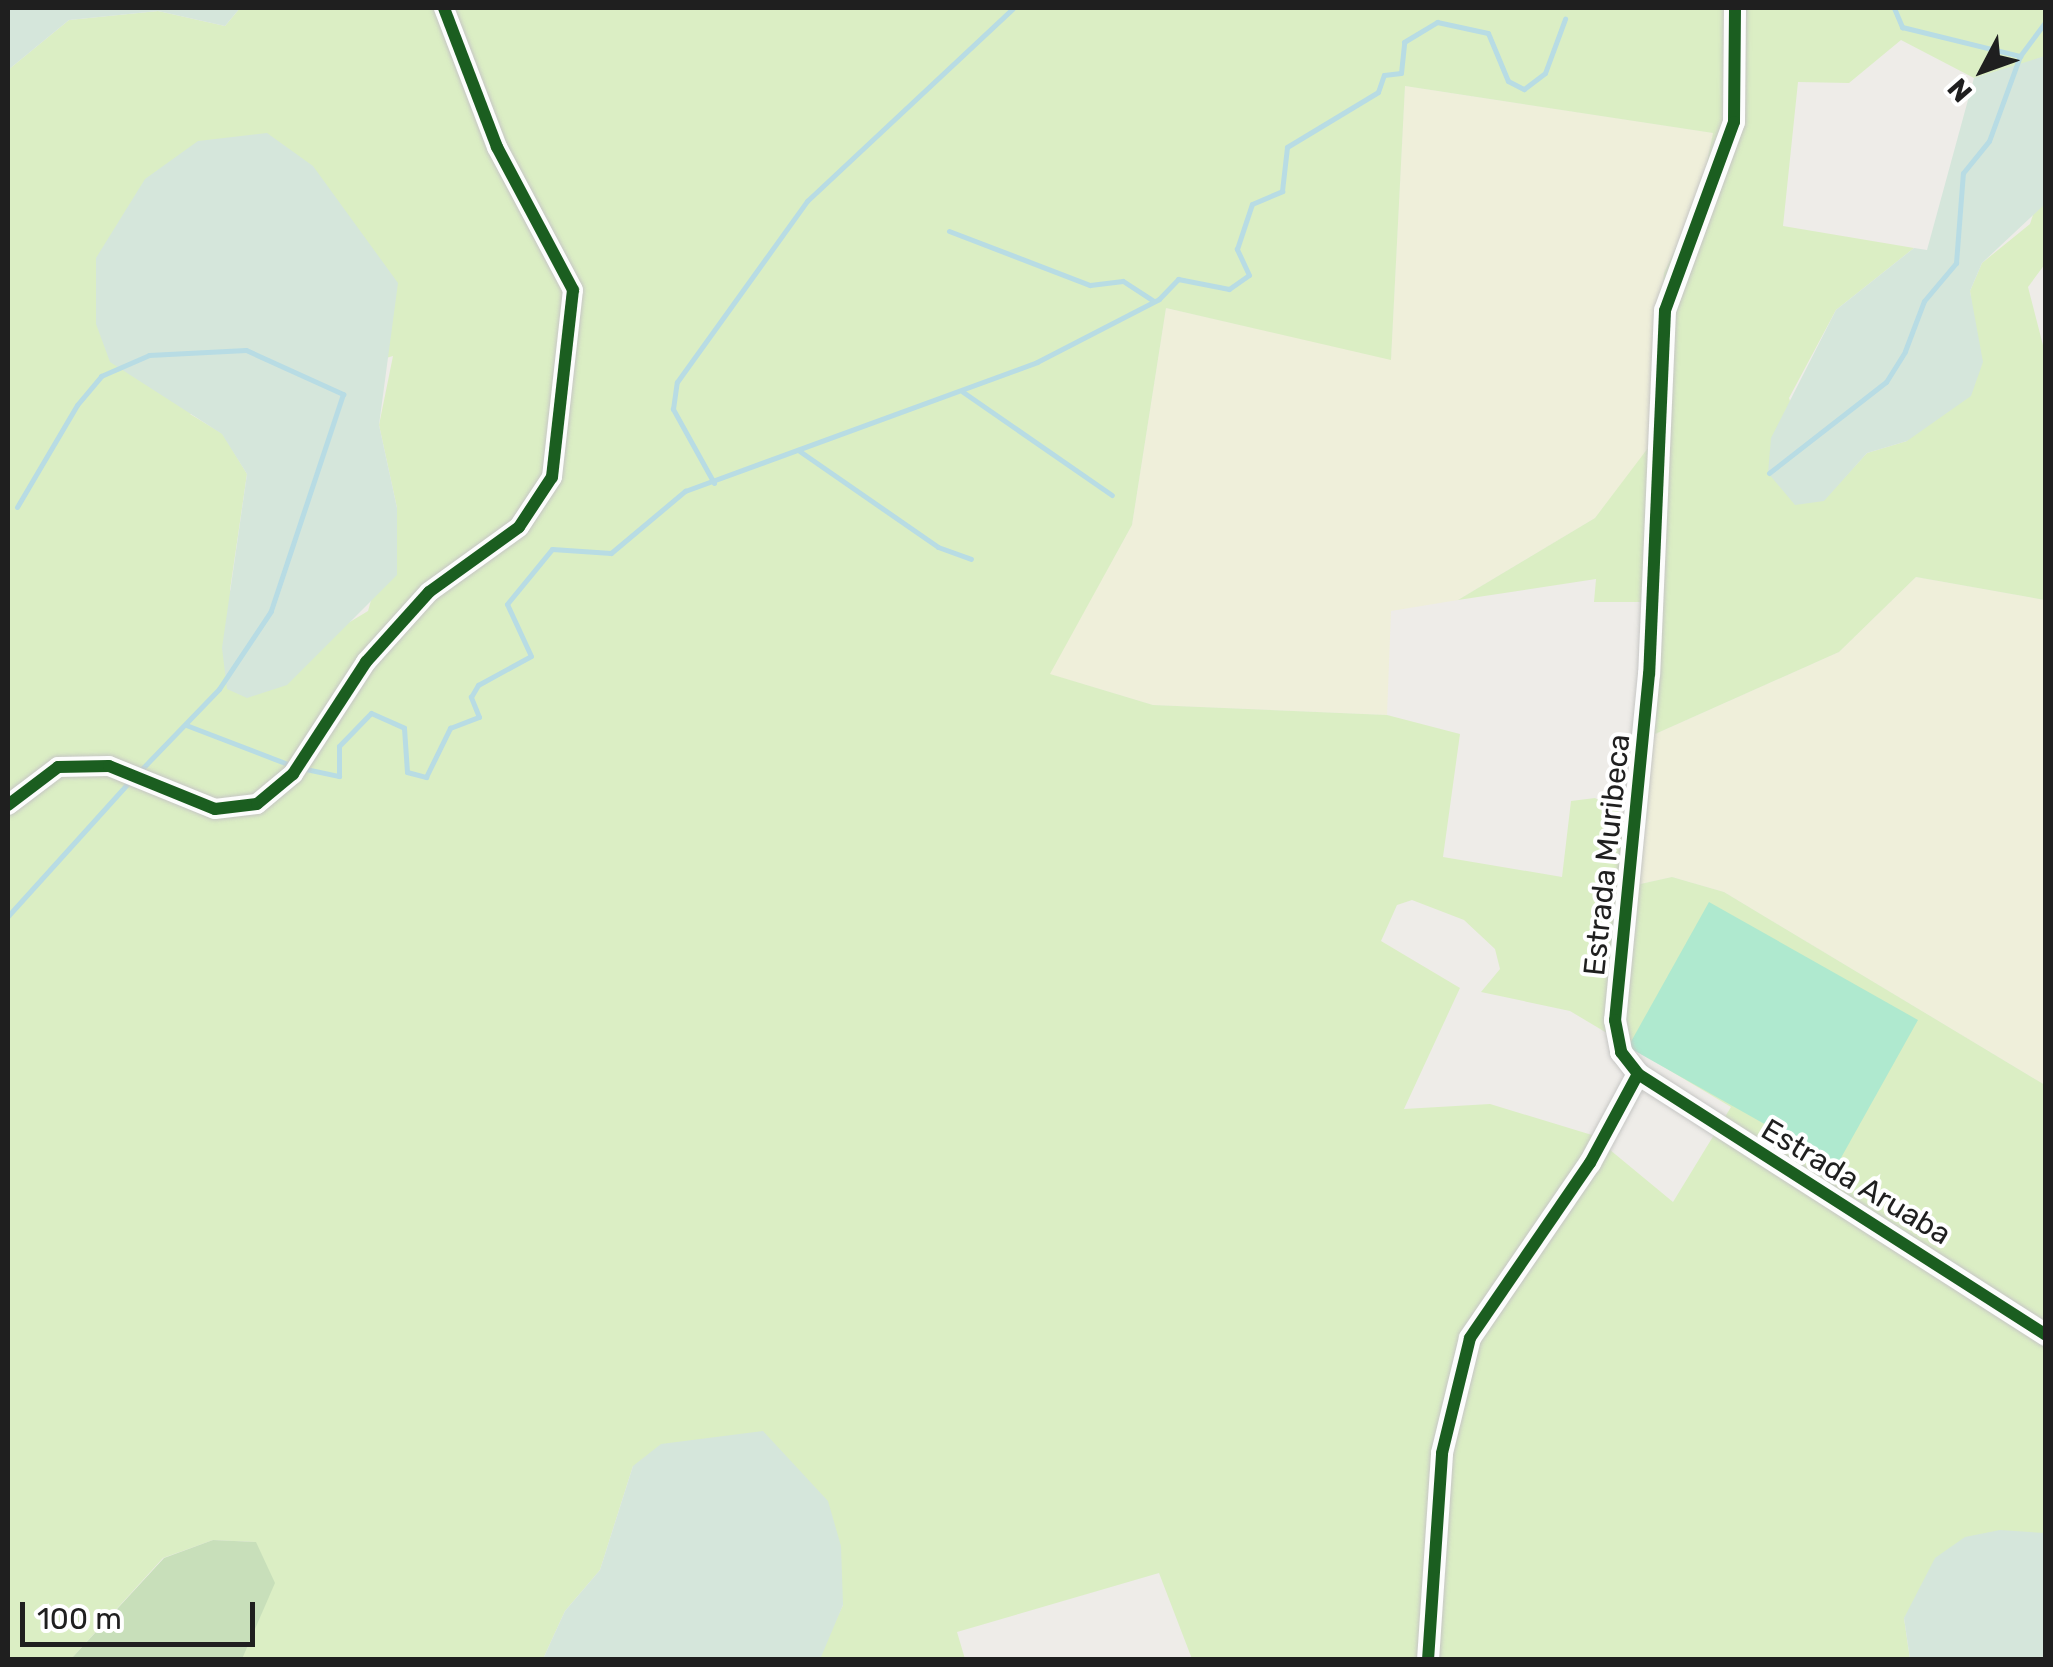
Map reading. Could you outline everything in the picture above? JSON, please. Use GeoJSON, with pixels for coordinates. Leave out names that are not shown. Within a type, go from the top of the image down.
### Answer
{"type":"FeatureCollection","features":[{"type":"Feature","properties":{"kind":"street"},"geometry":{"type":"LineString","coordinates":[[8,804],[58,767],[110,766],[215,809],[258,804],[293,774],[391,634],[429,592],[519,527],[552,477],[573,290],[497,147],[444,8]]}},
{"type":"Feature","properties":{"kind":"street","name":"Estrada Muribeca"},"geometry":{"type":"LineString","coordinates":[[1638,1074],[1621,1052],[1615,1020],[1649,674],[1664,311],[1734,122],[1735,8]]}},
{"type":"Feature","properties":{"kind":"street"},"geometry":{"type":"LineString","coordinates":[[1428,1660],[1442,1452],[1470,1338],[1590,1163],[1638,1074]]}},
{"type":"Feature","properties":{"kind":"street","name":"Estrada Aruaba"},"geometry":{"type":"LineString","coordinates":[[1638,1074],[2046,1335]]}},
{"type":"Feature","properties":{"kind":"green space"},"geometry":{"type":"Polygon","coordinates":[[[8,8],[240,8],[225,26],[158,11],[69,20],[8,70],[8,8]]]}},
{"type":"Feature","properties":{"kind":"green space"},"geometry":{"type":"Polygon","coordinates":[[[240,8],[2045,8],[2045,56],[2024,64],[1974,78],[1901,40],[1849,83],[1798,82],[1783,226],[1914,248],[1836,310],[1789,398],[1823,501],[1867,453],[1907,441],[1974,321],[1970,291],[1982,263],[2030,224],[2045,178],[2045,264],[2028,287],[2045,353],[2045,600],[1916,577],[1839,652],[1635,743],[1652,602],[1594,602],[1596,579],[1458,600],[1595,518],[1648,448],[1664,273],[1700,197],[1713,133],[1405,86],[1391,360],[1166,308],[1132,525],[1050,674],[1153,705],[1387,715],[1460,734],[1443,857],[1562,877],[1571,801],[1595,798],[1628,817],[1622,888],[1672,877],[1724,892],[2045,1085],[2045,1533],[1904,1618],[1910,1659],[1192,1659],[1159,1573],[957,1632],[965,1659],[818,1659],[843,1605],[633,1466],[600,1570],[565,1611],[543,1659],[242,1659],[256,1542],[213,1540],[163,1558],[71,1659],[8,1660],[8,70],[69,20],[158,11],[225,26],[240,8]],[[393,356],[190,414],[223,434],[247,474],[230,590],[287,684],[325,637],[368,611],[397,508],[379,425],[393,356]],[[1412,900],[1397,905],[1381,941],[1460,988],[1404,1109],[1490,1104],[1592,1135],[1673,1202],[1731,1107],[1570,1011],[1481,992],[1500,969],[1495,949],[1464,920],[1412,900]]]}},
{"type":"Feature","properties":{"kind":"green space"},"geometry":{"type":"Polygon","coordinates":[[[2045,56],[2045,204],[1982,263],[1970,291],[1983,362],[1971,396],[1907,441],[1867,453],[1824,501],[1795,505],[1768,473],[1771,438],[1836,310],[1914,248],[1927,250],[1974,78],[2045,56]]]}},
{"type":"Feature","properties":{"kind":"green space"},"geometry":{"type":"Polygon","coordinates":[[[1405,86],[1714,133],[1648,448],[1626,484],[1595,518],[1458,600],[1391,611],[1387,715],[1153,705],[1049,674],[1132,525],[1166,308],[1391,359],[1405,86]]]}},
{"type":"Feature","properties":{"kind":"green space"},"geometry":{"type":"Polygon","coordinates":[[[267,133],[313,166],[398,283],[379,425],[397,508],[397,575],[287,685],[247,698],[227,689],[222,648],[247,474],[222,434],[110,362],[96,324],[96,258],[145,179],[198,141],[267,133]]]}},
{"type":"Feature","properties":{"kind":"green space"},"geometry":{"type":"Polygon","coordinates":[[[1916,577],[2045,600],[2045,1085],[1724,892],[1672,877],[1621,888],[1635,743],[1839,652],[1916,577]]]}},
{"type":"Feature","properties":{"kind":"green space"},"geometry":{"type":"Polygon","coordinates":[[[1709,902],[1918,1020],[1837,1165],[1628,1047],[1709,902]]]}},
{"type":"Feature","properties":{"kind":"green space"},"geometry":{"type":"Polygon","coordinates":[[[763,1431],[828,1501],[841,1546],[843,1605],[821,1657],[543,1659],[565,1611],[600,1570],[633,1466],[661,1444],[763,1431]]]}},
{"type":"Feature","properties":{"kind":"green space"},"geometry":{"type":"Polygon","coordinates":[[[2000,1530],[2045,1533],[2045,1659],[1910,1659],[1904,1618],[1935,1558],[1965,1537],[2000,1530]]]}},
{"type":"Feature","properties":{"kind":"green space"},"geometry":{"type":"Polygon","coordinates":[[[213,1540],[256,1542],[275,1583],[242,1659],[71,1659],[164,1558],[213,1540]]]}},
{"type":"Feature","properties":{"kind":"waterway"},"geometry":{"type":"LineString","coordinates":[[714,483],[673,409],[677,382],[807,201],[1013,8]]}},
{"type":"Feature","properties":{"kind":"waterway"},"geometry":{"type":"LineString","coordinates":[[1894,8],[1902,27],[2020,56]]}},
{"type":"Feature","properties":{"kind":"waterway"},"geometry":{"type":"LineString","coordinates":[[301,768],[339,776],[339,746],[371,713],[404,728],[407,772],[426,777],[450,728],[479,717],[471,697],[478,685],[531,656],[507,604],[552,549],[611,553],[685,491],[1037,362],[1159,299],[1178,279],[1229,289],[1249,275],[1237,249],[1252,204],[1282,191],[1287,147],[1378,92],[1384,75],[1401,73],[1404,42],[1437,22],[1488,33],[1508,81],[1524,89],[1545,73],[1565,19]]}},
{"type":"Feature","properties":{"kind":"waterway"},"geometry":{"type":"LineString","coordinates":[[1769,473],[1886,382],[1905,351],[1924,301],[1956,263],[1963,173],[1989,141],[2020,56],[2046,21]]}},
{"type":"Feature","properties":{"kind":"waterway"},"geometry":{"type":"LineString","coordinates":[[949,231],[1090,285],[1123,281],[1152,300]]}},
{"type":"Feature","properties":{"kind":"waterway"},"geometry":{"type":"LineString","coordinates":[[17,507],[77,405],[101,376],[149,355],[246,350],[343,394],[271,611],[219,689],[138,773]]}},
{"type":"Feature","properties":{"kind":"waterway"},"geometry":{"type":"LineString","coordinates":[[963,392],[1112,495]]}},
{"type":"Feature","properties":{"kind":"waterway"},"geometry":{"type":"LineString","coordinates":[[798,450],[938,547],[971,559]]}},
{"type":"Feature","properties":{"kind":"waterway"},"geometry":{"type":"LineString","coordinates":[[186,725],[290,765]]}},
{"type":"Feature","properties":{"kind":"waterway"},"geometry":{"type":"LineString","coordinates":[[8,916],[130,781]]}},
{"type":"Feature","properties":{"kind":"cycle path"},"geometry":{"type":"LineString","coordinates":[[8,805],[58,767],[109,766],[215,809],[257,804],[293,774],[366,662],[429,592],[519,527],[552,477],[573,290],[497,147],[444,8]]}},
{"type":"Feature","properties":{"kind":"cycle path"},"geometry":{"type":"LineString","coordinates":[[1735,8],[1734,122],[1665,311],[1649,674],[1615,1020],[1621,1052],[1638,1074],[2046,1335]]}},
{"type":"Feature","properties":{"kind":"cycle path"},"geometry":{"type":"LineString","coordinates":[[1428,1660],[1442,1453],[1470,1338],[1590,1163],[1638,1074]]}}]}
